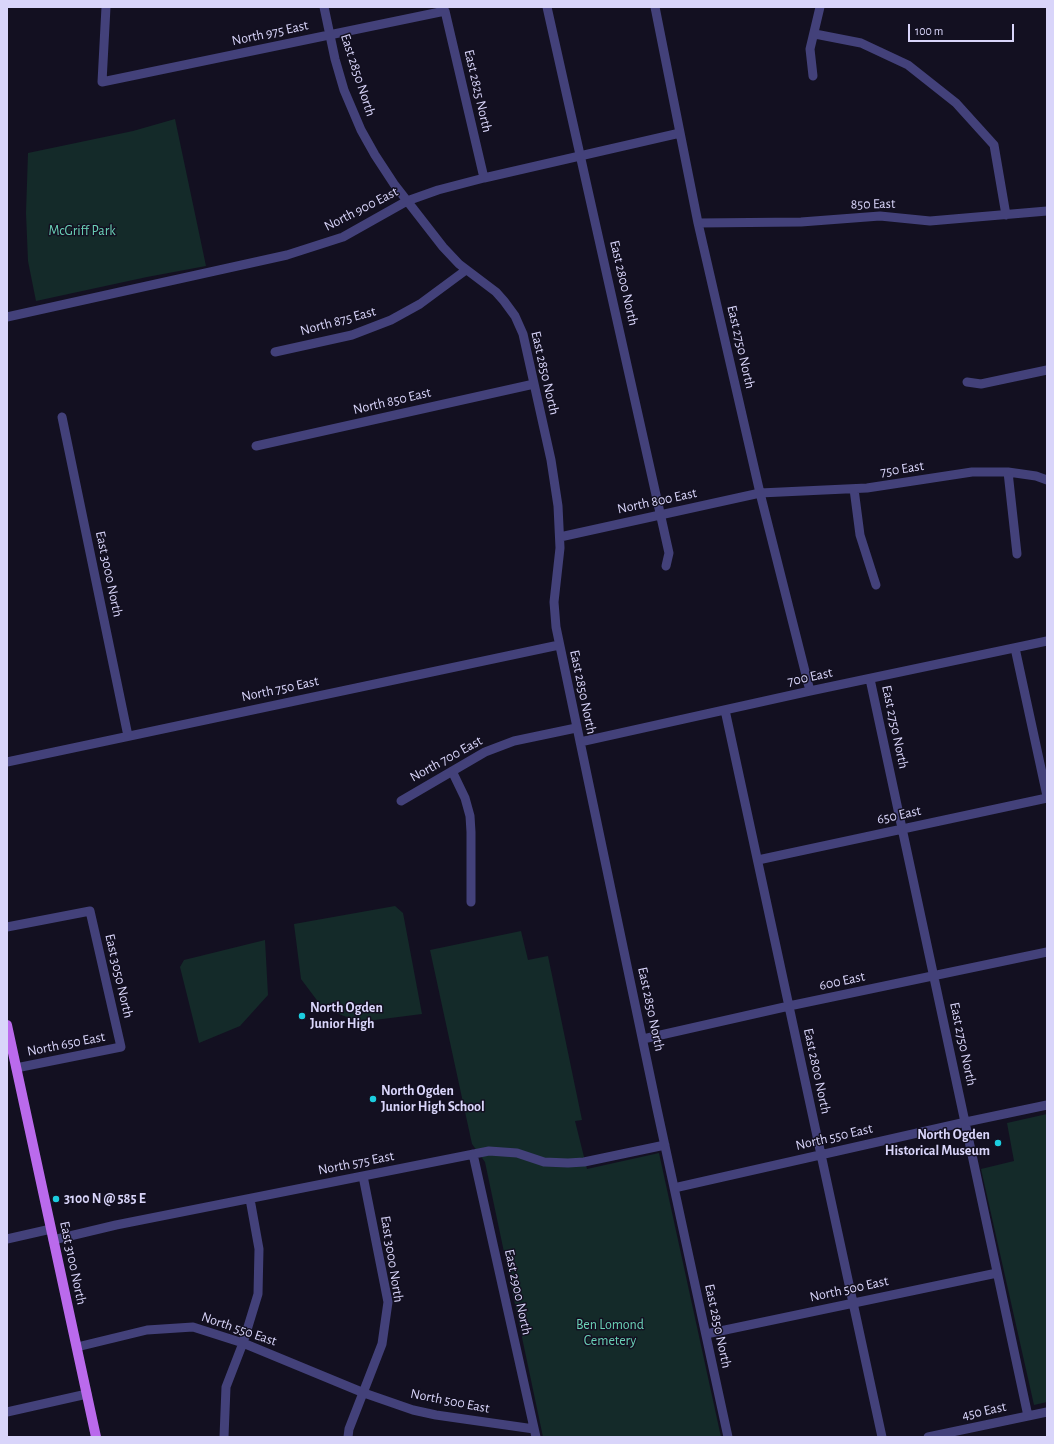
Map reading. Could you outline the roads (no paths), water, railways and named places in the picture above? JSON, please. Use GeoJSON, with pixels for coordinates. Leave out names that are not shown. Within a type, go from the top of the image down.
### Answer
{"type":"FeatureCollection","features":[{"type":"Feature","properties":{"kind":"main road","name":"East 3100 North"},"geometry":{"type":"LineString","coordinates":[[7,1025],[96,1437]]}},
{"type":"Feature","properties":{"kind":"street","name":"North 975 East"},"geometry":{"type":"LineString","coordinates":[[106,7],[102,82],[445,11]]}},
{"type":"Feature","properties":{"kind":"street","name":"East 2850 North"},"geometry":{"type":"LineString","coordinates":[[324,7],[342,83],[361,130],[375,155],[443,247],[466,270],[496,292],[504,301],[515,316],[524,340],[555,478],[560,537],[559,561],[553,610],[559,645],[728,1437]]}},
{"type":"Feature","properties":{"kind":"street","name":"East 2800 North"},"geometry":{"type":"LineString","coordinates":[[547,7],[661,514],[669,553],[666,566]]}},
{"type":"Feature","properties":{"kind":"street","name":"East 2750 North"},"geometry":{"type":"LineString","coordinates":[[655,7],[698,223],[760,493],[810,691]]}},
{"type":"Feature","properties":{"kind":"street"},"geometry":{"type":"LineString","coordinates":[[812,76],[810,49],[815,34],[820,7]]}},
{"type":"Feature","properties":{"kind":"street","name":"East 2825 North"},"geometry":{"type":"LineString","coordinates":[[445,11],[484,178]]}},
{"type":"Feature","properties":{"kind":"street"},"geometry":{"type":"LineString","coordinates":[[815,34],[861,44],[908,65],[956,103],[994,145],[1006,215]]}},
{"type":"Feature","properties":{"kind":"street","name":"North 900 East"},"geometry":{"type":"LineString","coordinates":[[7,317],[287,255],[343,237],[407,200],[438,190],[680,133]]}},
{"type":"Feature","properties":{"kind":"street","name":"850 East"},"geometry":{"type":"LineString","coordinates":[[698,223],[801,222],[880,216],[930,221],[1047,211]]}},
{"type":"Feature","properties":{"kind":"street","name":"North 875 East"},"geometry":{"type":"LineString","coordinates":[[275,352],[352,335],[391,320],[420,304],[466,270]]}},
{"type":"Feature","properties":{"kind":"street"},"geometry":{"type":"LineString","coordinates":[[967,382],[981,384],[1047,370]]}},
{"type":"Feature","properties":{"kind":"street","name":"North 850 East"},"geometry":{"type":"LineString","coordinates":[[256,446],[534,384]]}},
{"type":"Feature","properties":{"kind":"street","name":"East 3000 North"},"geometry":{"type":"LineString","coordinates":[[62,417],[128,736]]}},
{"type":"Feature","properties":{"kind":"street","name":"750 East"},"geometry":{"type":"LineString","coordinates":[[760,493],[868,488],[972,472],[1008,472],[1036,476],[1047,480]]}},
{"type":"Feature","properties":{"kind":"street"},"geometry":{"type":"LineString","coordinates":[[1008,472],[1017,554]]}},
{"type":"Feature","properties":{"kind":"street"},"geometry":{"type":"LineString","coordinates":[[854,489],[860,535],[876,585]]}},
{"type":"Feature","properties":{"kind":"street","name":"North 800 East"},"geometry":{"type":"LineString","coordinates":[[560,537],[760,493]]}},
{"type":"Feature","properties":{"kind":"street","name":"700 East"},"geometry":{"type":"LineString","coordinates":[[580,742],[870,678],[1047,641]]}},
{"type":"Feature","properties":{"kind":"street","name":"North 750 East"},"geometry":{"type":"LineString","coordinates":[[7,762],[559,645]]}},
{"type":"Feature","properties":{"kind":"street"},"geometry":{"type":"LineString","coordinates":[[1016,648],[1047,797]]}},
{"type":"Feature","properties":{"kind":"street","name":"East 2750 North"},"geometry":{"type":"LineString","coordinates":[[870,678],[1028,1416]]}},
{"type":"Feature","properties":{"kind":"street","name":"East 2800 North"},"geometry":{"type":"LineString","coordinates":[[725,710],[882,1437]]}},
{"type":"Feature","properties":{"kind":"street","name":"North 700 East"},"geometry":{"type":"LineString","coordinates":[[401,801],[492,749],[514,742],[576,728]]}},
{"type":"Feature","properties":{"kind":"street"},"geometry":{"type":"LineString","coordinates":[[452,771],[465,798],[470,816],[472,902]]}},
{"type":"Feature","properties":{"kind":"street","name":"650 East"},"geometry":{"type":"LineString","coordinates":[[758,860],[1047,797]]}},
{"type":"Feature","properties":{"kind":"street","name":"East 3050 North"},"geometry":{"type":"LineString","coordinates":[[7,927],[90,910],[121,1047]]}},
{"type":"Feature","properties":{"kind":"street","name":"600 East"},"geometry":{"type":"LineString","coordinates":[[643,1039],[789,1006],[1047,952]]}},
{"type":"Feature","properties":{"kind":"street","name":"North 650 East"},"geometry":{"type":"LineString","coordinates":[[16,1068],[121,1047]]}},
{"type":"Feature","properties":{"kind":"street","name":"North 550 East"},"geometry":{"type":"LineString","coordinates":[[674,1188],[820,1154],[1047,1106]]}},
{"type":"Feature","properties":{"kind":"street","name":"North 575 East"},"geometry":{"type":"LineString","coordinates":[[53,1240],[116,1225],[489,1151],[517,1153],[544,1162],[568,1163],[584,1162],[665,1145]]}},
{"type":"Feature","properties":{"kind":"street","name":"East 2900 North"},"geometry":{"type":"LineString","coordinates":[[473,1154],[535,1433]]}},
{"type":"Feature","properties":{"kind":"street","name":"East 3000 North"},"geometry":{"type":"LineString","coordinates":[[348,1437],[349,1430],[382,1344],[388,1302],[363,1176]]}},
{"type":"Feature","properties":{"kind":"street"},"geometry":{"type":"LineString","coordinates":[[224,1437],[226,1387],[243,1343],[258,1294],[259,1249],[250,1199]]}},
{"type":"Feature","properties":{"kind":"street"},"geometry":{"type":"LineString","coordinates":[[7,1239],[51,1229]]}},
{"type":"Feature","properties":{"kind":"street","name":"North 500 East"},"geometry":{"type":"LineString","coordinates":[[706,1334],[852,1302],[997,1273]]}},
{"type":"Feature","properties":{"kind":"street","name":"North 550 East"},"geometry":{"type":"LineString","coordinates":[[77,1347],[147,1330],[192,1327],[243,1343],[364,1393]]}},
{"type":"Feature","properties":{"kind":"street","name":"North 500 East"},"geometry":{"type":"LineString","coordinates":[[364,1393],[413,1410],[535,1433]]}},
{"type":"Feature","properties":{"kind":"street"},"geometry":{"type":"LineString","coordinates":[[7,1412],[87,1394]]}},
{"type":"Feature","properties":{"kind":"street","name":"450 East"},"geometry":{"type":"LineString","coordinates":[[928,1437],[1047,1412]]}},
{"type":"Feature","properties":{"kind":"place","name":"North Ogden Junior High"},"geometry":{"type":"Point","coordinates":[302,1016]}},
{"type":"Feature","properties":{"kind":"place","name":"North Ogden Junior High School"},"geometry":{"type":"Point","coordinates":[373,1099]}},
{"type":"Feature","properties":{"kind":"place","name":"North Ogden Historical Museum"},"geometry":{"type":"Point","coordinates":[998,1143]}},
{"type":"Feature","properties":{"kind":"place","name":"3100 N @ 585 E"},"geometry":{"type":"Point","coordinates":[56,1199]}},
{"type":"Feature","properties":{"kind":"park label","name":"McGriff Park"},"geometry":{"type":"Point","coordinates":[82,231]}},
{"type":"Feature","properties":{"kind":"park label","name":"Ben Lomond Cemetery"},"geometry":{"type":"Point","coordinates":[610,1334]}}]}
